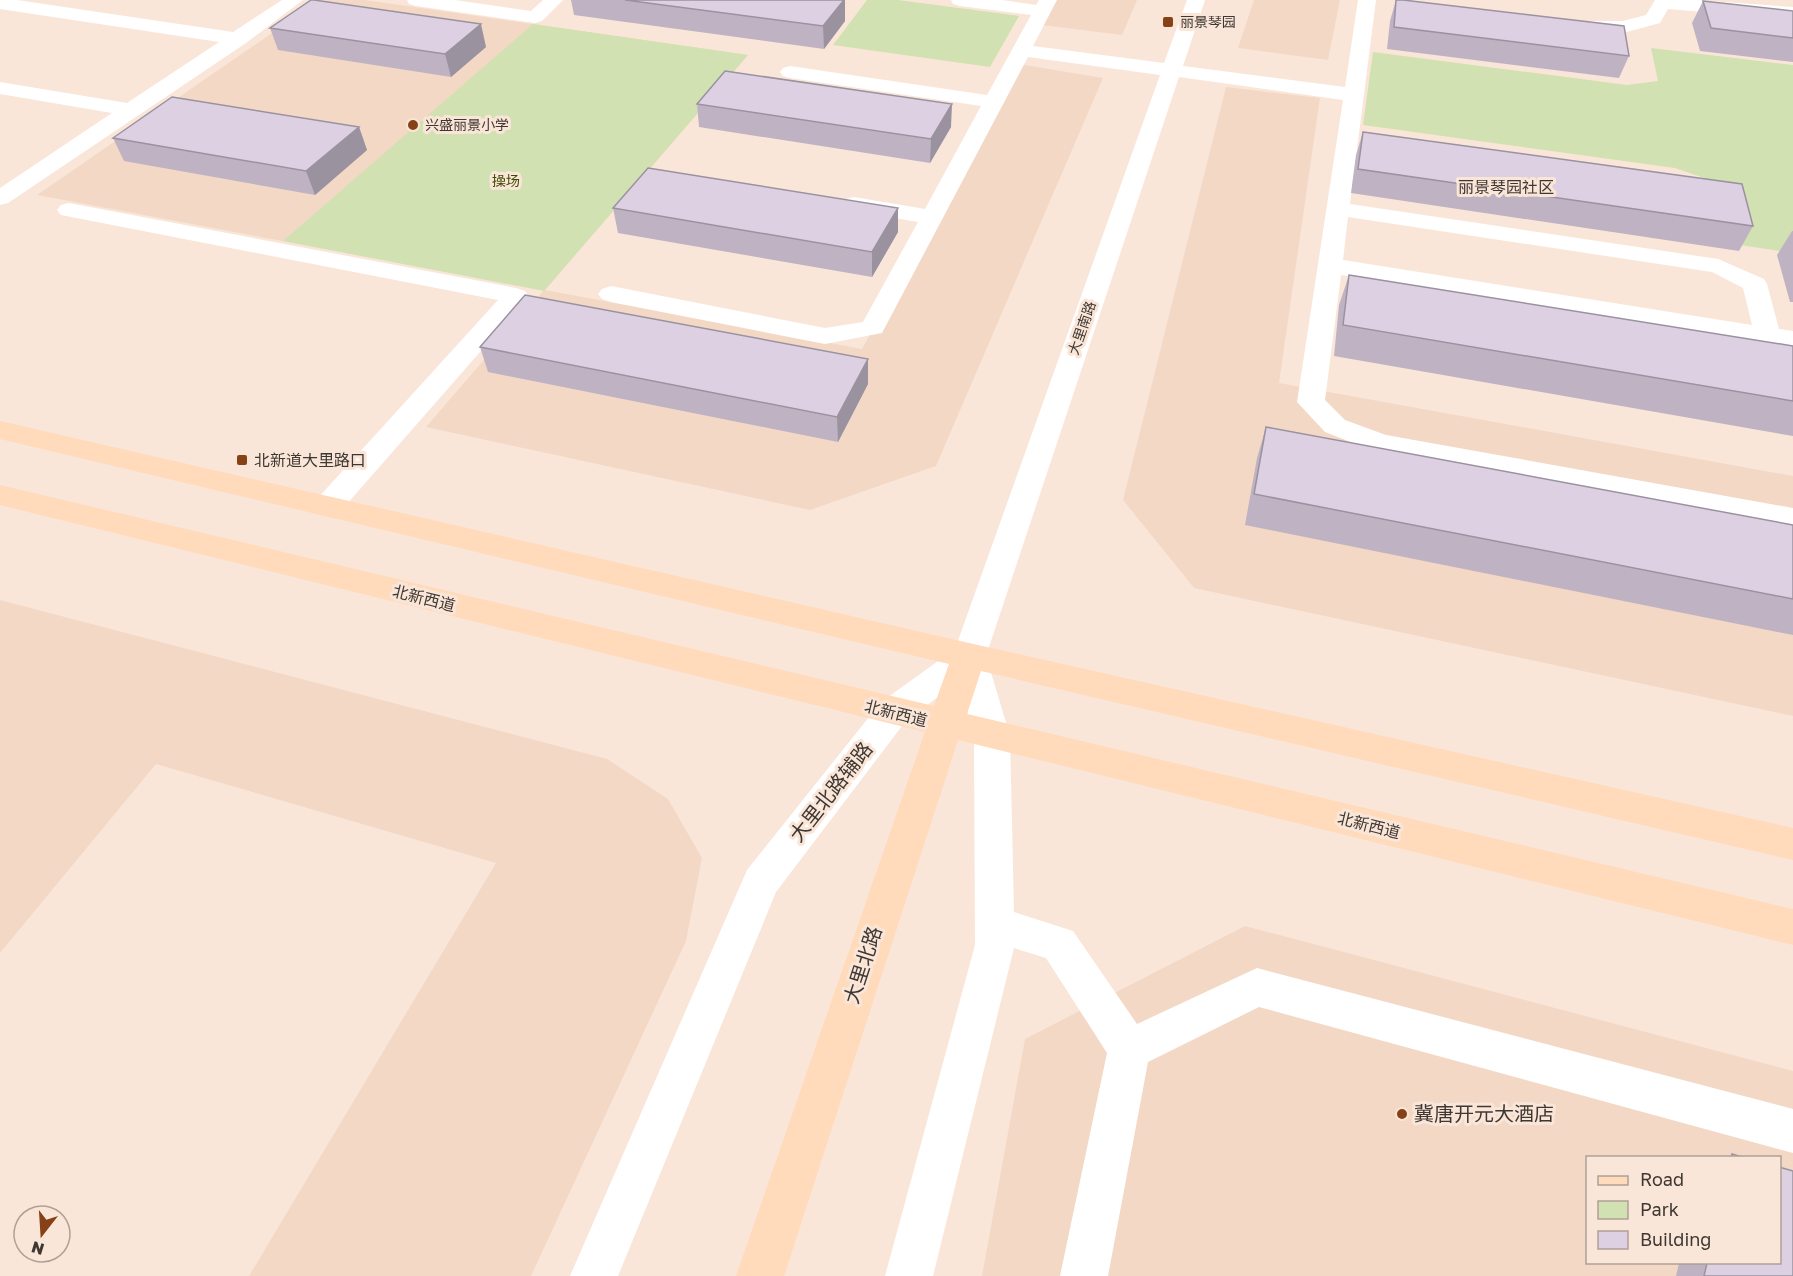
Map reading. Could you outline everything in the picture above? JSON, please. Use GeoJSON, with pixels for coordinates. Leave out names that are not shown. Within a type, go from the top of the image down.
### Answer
{"type":"FeatureCollection","features":[{"type":"Feature","properties":{"kind":"main road"},"geometry":{"type":"LineString","coordinates":[[0,430],[969,656],[1793,844]]}},
{"type":"Feature","properties":{"kind":"main road","name":"北新西道"},"geometry":{"type":"LineString","coordinates":[[0,495],[992,736],[1793,927]]}},
{"type":"Feature","properties":{"kind":"main road","name":"大里北路"},"geometry":{"type":"LineString","coordinates":[[760,1276],[969,656]]}},
{"type":"Feature","properties":{"kind":"street"},"geometry":{"type":"LineString","coordinates":[[0,198],[294,0]]}},
{"type":"Feature","properties":{"kind":"street"},"geometry":{"type":"LineString","coordinates":[[416,0],[535,17],[554,0]]}},
{"type":"Feature","properties":{"kind":"street"},"geometry":{"type":"LineString","coordinates":[[611,294],[825,336],[873,328],[1045,5],[960,0]]}},
{"type":"Feature","properties":{"kind":"street","name":"大里南路"},"geometry":{"type":"LineString","coordinates":[[969,656],[1196,0]]}},
{"type":"Feature","properties":{"kind":"street"},"geometry":{"type":"LineString","coordinates":[[1640,0],[1793,13]]}},
{"type":"Feature","properties":{"kind":"street"},"geometry":{"type":"LineString","coordinates":[[1566,25],[1589,28],[1623,27],[1653,19],[1662,1]]}},
{"type":"Feature","properties":{"kind":"street"},"geometry":{"type":"LineString","coordinates":[[1375,2],[1355,95],[1311,402],[1335,426],[1381,443],[1793,518]]}},
{"type":"Feature","properties":{"kind":"street"},"geometry":{"type":"LineString","coordinates":[[0,3],[239,39]]}},
{"type":"Feature","properties":{"kind":"street"},"geometry":{"type":"LineString","coordinates":[[1022,50],[1355,95]]}},
{"type":"Feature","properties":{"kind":"street"},"geometry":{"type":"LineString","coordinates":[[790,72],[994,102]]}},
{"type":"Feature","properties":{"kind":"street"},"geometry":{"type":"LineString","coordinates":[[0,88],[132,110]]}},
{"type":"Feature","properties":{"kind":"street"},"geometry":{"type":"LineString","coordinates":[[838,202],[932,217]]}},
{"type":"Feature","properties":{"kind":"street"},"geometry":{"type":"LineString","coordinates":[[1340,209],[1718,266],[1755,284],[1767,335]]}},
{"type":"Feature","properties":{"kind":"street"},"geometry":{"type":"LineString","coordinates":[[69,210],[516,296],[328,506]]}},
{"type":"Feature","properties":{"kind":"street"},"geometry":{"type":"LineString","coordinates":[[1332,266],[1793,339]]}},
{"type":"Feature","properties":{"kind":"street"},"geometry":{"type":"LineString","coordinates":[[909,1276],[995,945],[992,736],[969,656]]}},
{"type":"Feature","properties":{"kind":"street","name":"大里北路辅路"},"geometry":{"type":"LineString","coordinates":[[594,1276],[761,882],[893,712],[969,656]]}},
{"type":"Feature","properties":{"kind":"street"},"geometry":{"type":"LineString","coordinates":[[995,924],[1059,944],[1129,1049],[1084,1276]]}},
{"type":"Feature","properties":{"kind":"street"},"geometry":{"type":"LineString","coordinates":[[1129,1049],[1257,987],[1793,1131]]}},
{"type":"Feature","properties":{"kind":"shaded area"},"geometry":{"type":"Polygon","coordinates":[[[320,0],[365,0],[748,55],[545,290],[862,349],[1019,64],[1103,78],[936,466],[810,510],[426,427],[544,290],[37,195],[320,0]]]}},
{"type":"Feature","properties":{"kind":"shaded area"},"geometry":{"type":"Polygon","coordinates":[[[1047,0],[1137,0],[1122,35],[1034,24],[1047,0]]]}},
{"type":"Feature","properties":{"kind":"shaded area"},"geometry":{"type":"Polygon","coordinates":[[[1254,0],[1340,0],[1328,60],[1238,48],[1254,0]]]}},
{"type":"Feature","properties":{"kind":"shaded area"},"geometry":{"type":"Polygon","coordinates":[[[1226,87],[1320,98],[1279,383],[1793,476],[1793,716],[1194,588],[1123,500],[1226,87]]]}},
{"type":"Feature","properties":{"kind":"shaded area"},"geometry":{"type":"Polygon","coordinates":[[[0,600],[607,759],[668,799],[702,858],[686,941],[531,1276],[249,1276],[496,863],[156,764],[0,953],[0,600]]]}},
{"type":"Feature","properties":{"kind":"shaded area","name":"冀唐开元大酒店"},"geometry":{"type":"Polygon","coordinates":[[[1245,926],[1793,1071],[1793,1276],[982,1276],[1025,1039],[1245,926]]]}},
{"type":"Feature","properties":{"kind":"green space"},"geometry":{"type":"Polygon","coordinates":[[[867,0],[898,0],[1019,16],[990,67],[833,45],[867,0]]]}},
{"type":"Feature","properties":{"kind":"green space","name":"操场"},"geometry":{"type":"Polygon","coordinates":[[[533,24],[748,55],[544,291],[283,241],[533,24]]]}},
{"type":"Feature","properties":{"kind":"green space"},"geometry":{"type":"Polygon","coordinates":[[[1651,48],[1793,65],[1793,253],[1726,243],[1710,180],[1675,168],[1363,125],[1373,52],[1627,85],[1658,81],[1651,48]]]}},
{"type":"Feature","properties":{"kind":"building"},"geometry":{"type":"Polygon","coordinates":[[[311,0],[481,24],[445,54],[270,28],[311,0]]]}},
{"type":"Feature","properties":{"kind":"building"},"geometry":{"type":"Polygon","coordinates":[[[625,0],[844,0],[823,26],[625,0]]]}},
{"type":"Feature","properties":{"kind":"building"},"geometry":{"type":"Polygon","coordinates":[[[1396,0],[1624,26],[1629,56],[1394,27],[1396,0]]]}},
{"type":"Feature","properties":{"kind":"building"},"geometry":{"type":"Polygon","coordinates":[[[1703,1],[1793,11],[1793,38],[1711,28],[1703,1]]]}},
{"type":"Feature","properties":{"kind":"building"},"geometry":{"type":"Polygon","coordinates":[[[725,71],[952,104],[931,139],[697,104],[725,71]]]}},
{"type":"Feature","properties":{"kind":"building"},"geometry":{"type":"Polygon","coordinates":[[[172,97],[359,127],[306,171],[113,138],[172,97]]]}},
{"type":"Feature","properties":{"kind":"building"},"geometry":{"type":"Polygon","coordinates":[[[1363,132],[1742,184],[1753,226],[1358,169],[1363,132]]]}},
{"type":"Feature","properties":{"kind":"building"},"geometry":{"type":"Polygon","coordinates":[[[648,168],[898,208],[872,252],[613,208],[648,168]]]}},
{"type":"Feature","properties":{"kind":"building"},"geometry":{"type":"Polygon","coordinates":[[[1349,275],[1793,346],[1793,401],[1343,325],[1349,275]]]}},
{"type":"Feature","properties":{"kind":"building"},"geometry":{"type":"Polygon","coordinates":[[[525,295],[868,359],[837,417],[480,347],[525,295]]]}},
{"type":"Feature","properties":{"kind":"building"},"geometry":{"type":"Polygon","coordinates":[[[1266,427],[1793,525],[1793,599],[1254,494],[1266,427]]]}},
{"type":"Feature","properties":{"kind":"building"},"geometry":{"type":"Polygon","coordinates":[[[1781,1168],[1793,1171],[1793,1276],[1704,1276],[1707,1264],[1781,1264],[1781,1168]]]}},
{"type":"Feature","properties":{"kind":"place","name":"丽景琴园"},"geometry":{"type":"Point","coordinates":[1168,22]}},
{"type":"Feature","properties":{"kind":"place","name":"兴盛丽景小学"},"geometry":{"type":"Point","coordinates":[413,125]}},
{"type":"Feature","properties":{"kind":"place","name":"北新道大里路口"},"geometry":{"type":"Point","coordinates":[242,460]}},
{"type":"Feature","properties":{"kind":"place","name":"冀唐开元大酒店"},"geometry":{"type":"Point","coordinates":[1402,1114]}},
{"type":"Feature","properties":{"kind":"district","name":"丽景琴园社区"},"geometry":{"type":"Point","coordinates":[1506,187]}}]}
